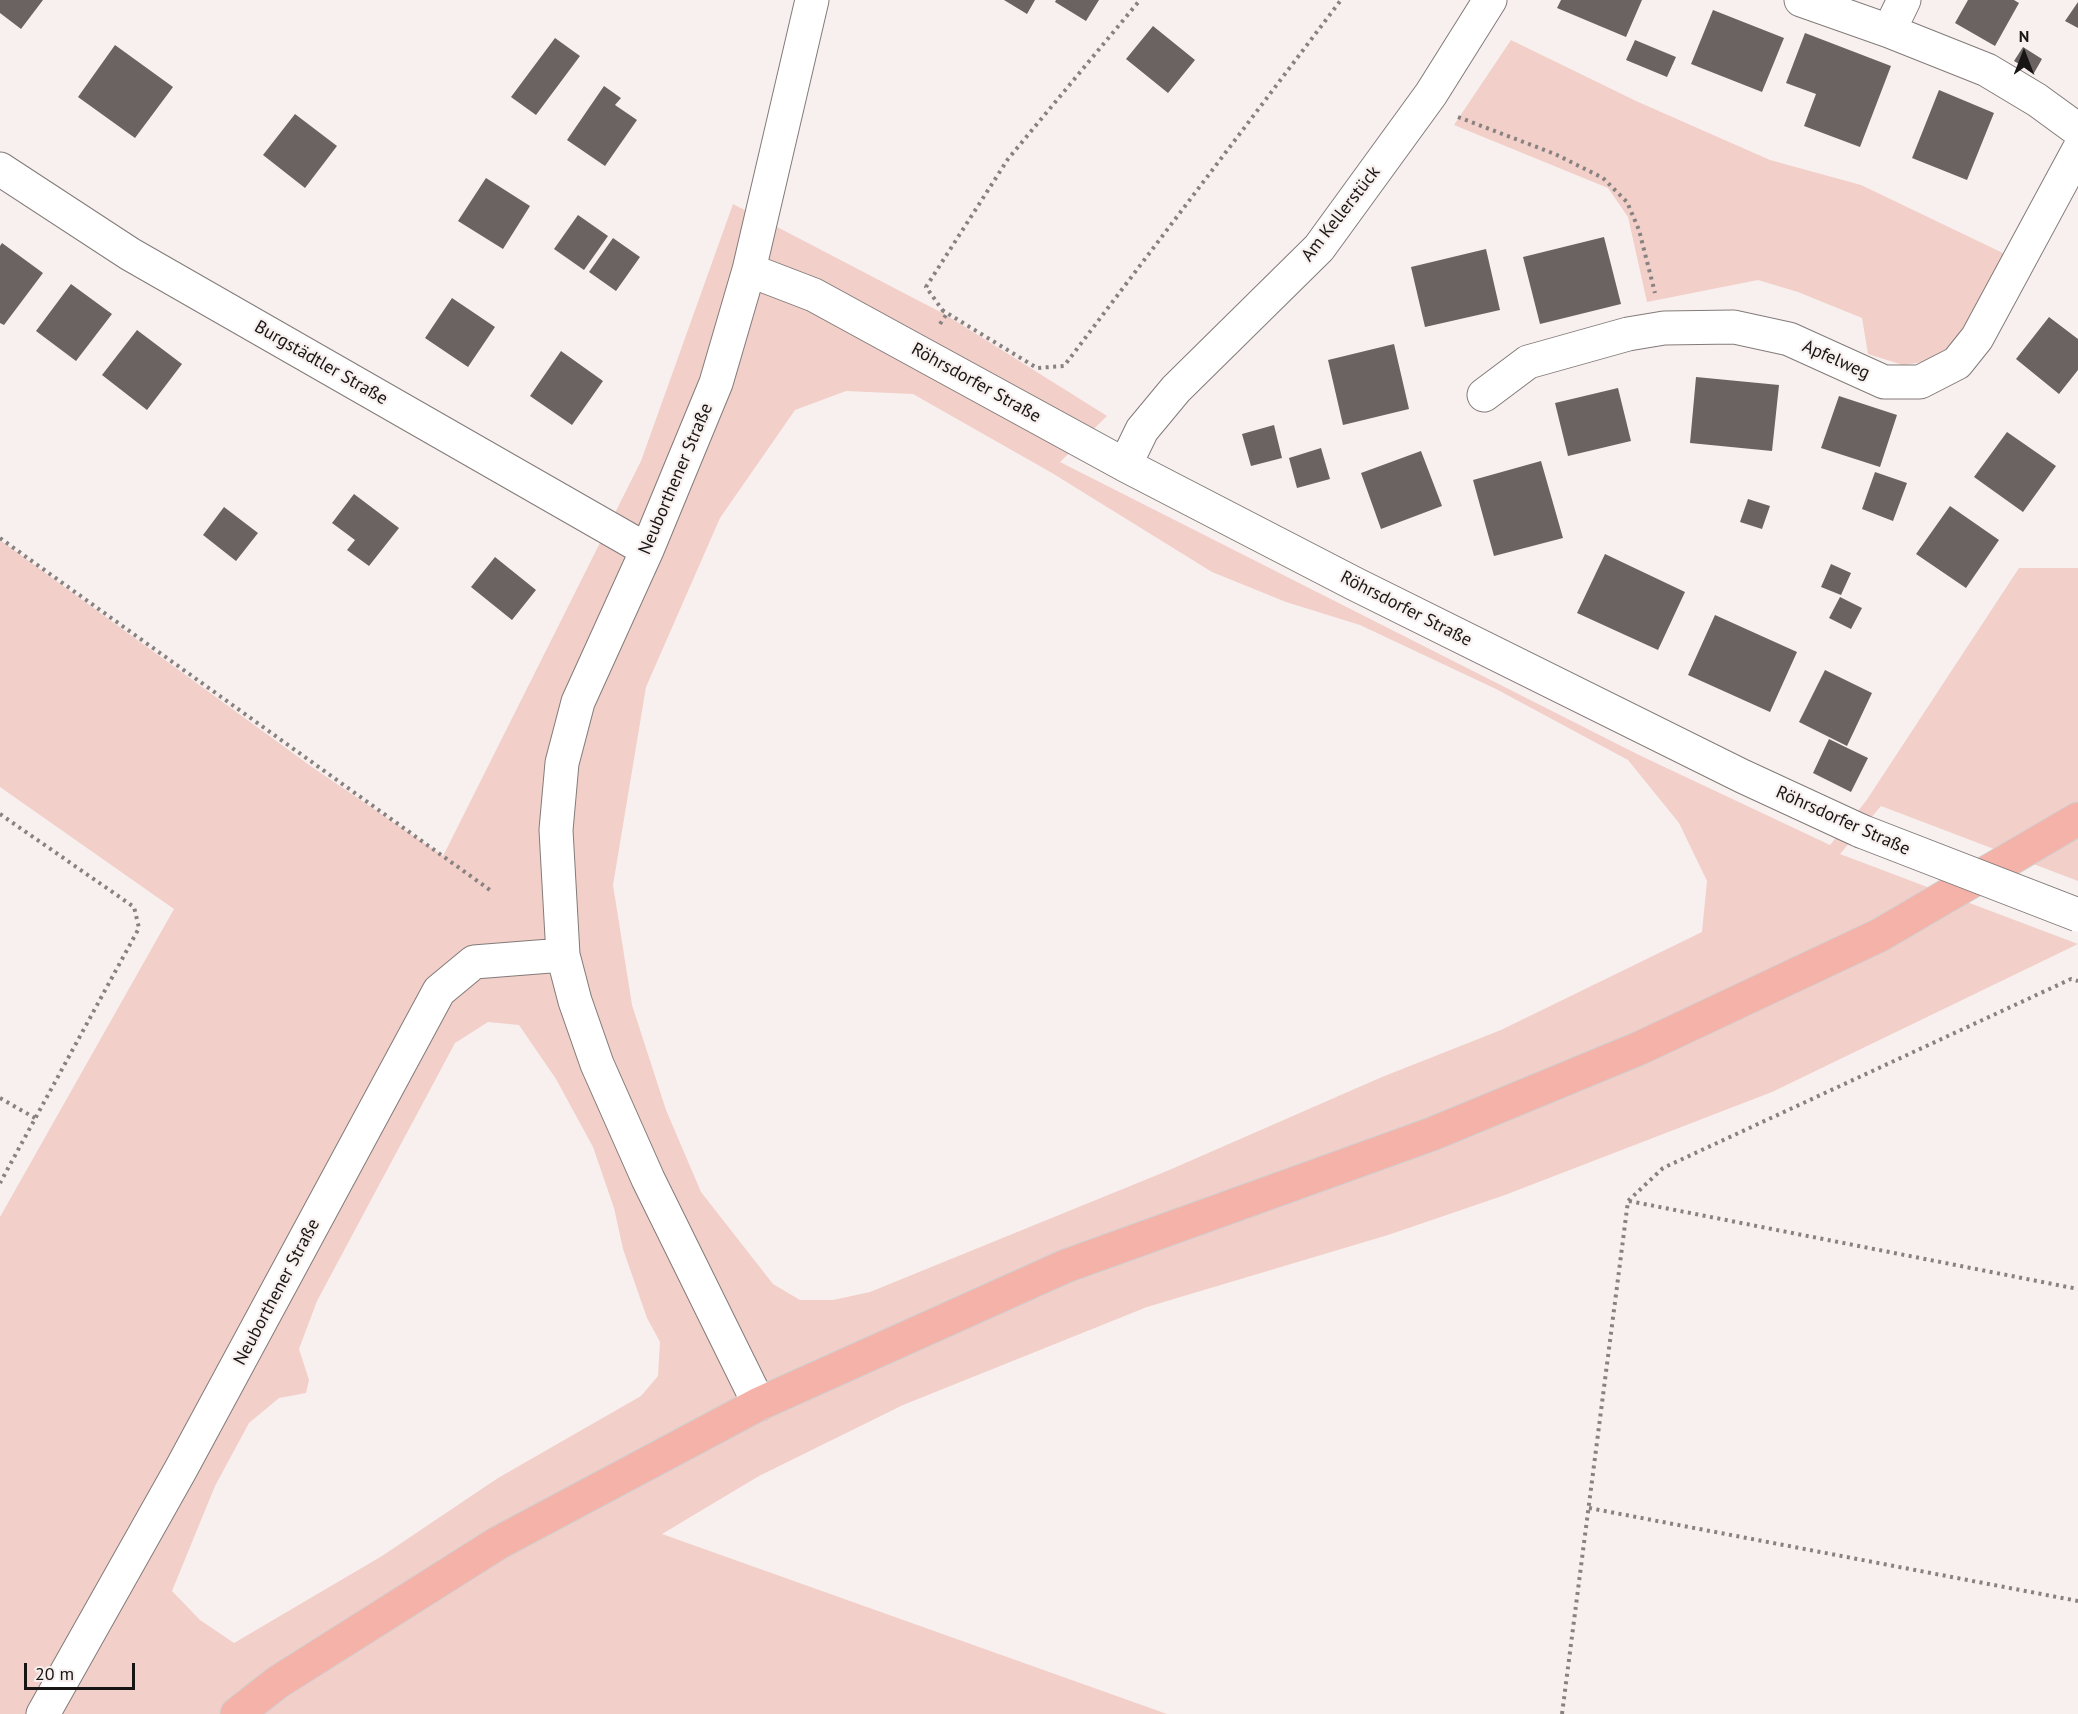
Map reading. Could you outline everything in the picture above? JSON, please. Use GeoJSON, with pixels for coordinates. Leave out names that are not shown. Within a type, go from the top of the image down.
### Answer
{"type":"FeatureCollection","features":[{"type":"Feature","properties":{"kind":"main road"},"geometry":{"type":"LineString","coordinates":[[237,1714],[278,1682],[498,1543],[759,1404],[1066,1266],[1432,1134],[1640,1048],[1880,935],[2078,819]]}},
{"type":"Feature","properties":{"kind":"street","name":"Neuborthener Straße"},"geometry":{"type":"LineString","coordinates":[[759,1404],[648,1179],[602,1074],[575,1001],[563,955],[556,830],[562,763],[578,702],[647,550],[716,383],[749,270],[812,0]]}},
{"type":"Feature","properties":{"kind":"street","name":"Am Kellerstück"},"geometry":{"type":"LineString","coordinates":[[1125,465],[1142,430],[1176,389],[1319,248],[1424,104],[1490,0]]}},
{"type":"Feature","properties":{"kind":"street"},"geometry":{"type":"LineString","coordinates":[[1801,0],[1889,31],[1987,70],[2037,100],[2078,130]]}},
{"type":"Feature","properties":{"kind":"street"},"geometry":{"type":"LineString","coordinates":[[1889,31],[1904,0]]}},
{"type":"Feature","properties":{"kind":"street","name":"Apfelweg"},"geometry":{"type":"LineString","coordinates":[[1484,395],[1528,362],[1628,334],[1664,328],[1734,327],[1789,339],[1884,382],[1920,382],[1957,363],[1977,338],[2078,151]]}},
{"type":"Feature","properties":{"kind":"street","name":"Burgstädtler Straße"},"geometry":{"type":"LineString","coordinates":[[0,169],[130,254],[647,550]]}},
{"type":"Feature","properties":{"kind":"street","name":"Röhrsdorfer Straße"},"geometry":{"type":"LineString","coordinates":[[749,270],[814,295],[1125,465],[1354,584],[1742,776],[1861,831],[2078,915]]}},
{"type":"Feature","properties":{"kind":"street","name":"Neuborthener Straße"},"geometry":{"type":"LineString","coordinates":[[45,1712],[181,1469],[439,991],[474,962],[563,955]]}},
{"type":"Feature","properties":{"kind":"path"},"geometry":{"type":"LineString","coordinates":[[921,353],[946,315],[926,287],[1008,159],[1140,0]]}},
{"type":"Feature","properties":{"kind":"path"},"geometry":{"type":"LineString","coordinates":[[942,310],[1037,368],[1064,366],[1341,0]]}},
{"type":"Feature","properties":{"kind":"path"},"geometry":{"type":"LineString","coordinates":[[1424,104],[1556,153],[1604,178],[1627,202],[1639,230],[1664,328]]}},
{"type":"Feature","properties":{"kind":"path"},"geometry":{"type":"LineString","coordinates":[[0,538],[490,890]]}},
{"type":"Feature","properties":{"kind":"path"},"geometry":{"type":"LineString","coordinates":[[0,814],[134,908],[139,928],[0,1183]]}},
{"type":"Feature","properties":{"kind":"path"},"geometry":{"type":"LineString","coordinates":[[1562,1714],[1628,1201],[1663,1168],[2071,979],[2078,981]]}},
{"type":"Feature","properties":{"kind":"path"},"geometry":{"type":"LineString","coordinates":[[0,1098],[35,1118]]}},
{"type":"Feature","properties":{"kind":"path"},"geometry":{"type":"LineString","coordinates":[[1628,1201],[2078,1289]]}},
{"type":"Feature","properties":{"kind":"path"},"geometry":{"type":"LineString","coordinates":[[1589,1508],[2078,1601]]}},
{"type":"Feature","properties":{"kind":"shaded area"},"geometry":{"type":"Polygon","coordinates":[[[1511,40],[1636,101],[1770,160],[1861,185],[2005,254],[1964,331],[1944,351],[1923,362],[1903,365],[1868,354],[1862,318],[1798,292],[1758,280],[1647,302],[1628,217],[1608,188],[1454,125],[1511,40]]]}},
{"type":"Feature","properties":{"kind":"shaded area"},"geometry":{"type":"Polygon","coordinates":[[[733,204],[946,315],[1107,416],[1060,462],[1639,755],[1830,845],[1866,801],[2019,568],[2078,568],[2078,881],[1881,806],[1840,854],[2078,944],[1772,1092],[1505,1195],[1388,1235],[1147,1307],[903,1405],[759,1476],[662,1534],[1167,1714],[0,1714],[0,1217],[174,909],[0,787],[0,540],[312,767],[443,856],[641,461],[733,204]],[[846,391],[795,410],[720,518],[646,687],[613,885],[632,1005],[666,1110],[701,1192],[773,1284],[800,1300],[833,1300],[870,1292],[1167,1171],[1382,1077],[1501,1030],[1702,932],[1707,881],[1679,823],[1628,760],[1496,689],[1360,625],[1286,602],[1212,572],[1052,473],[913,394],[846,391]],[[488,1022],[455,1043],[317,1301],[299,1349],[309,1380],[306,1393],[279,1398],[249,1423],[215,1486],[172,1591],[200,1620],[234,1643],[382,1556],[498,1478],[641,1396],[658,1376],[660,1342],[647,1318],[623,1249],[614,1208],[593,1147],[556,1079],[519,1025],[488,1022]]]}},
{"type":"Feature","properties":{"kind":"building"},"geometry":{"type":"Polygon","coordinates":[[[0,0],[43,0],[21,29],[0,13],[0,0]]]}},
{"type":"Feature","properties":{"kind":"building"},"geometry":{"type":"Polygon","coordinates":[[[1004,0],[1035,0],[1027,14],[1004,0]]]}},
{"type":"Feature","properties":{"kind":"building"},"geometry":{"type":"Polygon","coordinates":[[[1056,0],[1099,0],[1086,21],[1055,2],[1056,0]]]}},
{"type":"Feature","properties":{"kind":"building"},"geometry":{"type":"Polygon","coordinates":[[[1561,0],[1642,0],[1626,37],[1557,8],[1561,0]]]}},
{"type":"Feature","properties":{"kind":"building"},"geometry":{"type":"Polygon","coordinates":[[[1968,0],[2014,0],[2019,3],[1995,46],[1955,23],[1968,0]]]}},
{"type":"Feature","properties":{"kind":"building"},"geometry":{"type":"Polygon","coordinates":[[[2078,2],[2078,28],[2065,21],[2078,2]]]}},
{"type":"Feature","properties":{"kind":"building"},"geometry":{"type":"Polygon","coordinates":[[[1713,10],[1784,38],[1762,92],[1691,64],[1713,10]]]}},
{"type":"Feature","properties":{"kind":"building"},"geometry":{"type":"Polygon","coordinates":[[[1153,26],[1195,60],[1168,93],[1126,59],[1153,26]]]}},
{"type":"Feature","properties":{"kind":"building"},"geometry":{"type":"Polygon","coordinates":[[[1805,33],[1891,66],[1860,147],[1804,126],[1816,94],[1786,83],[1805,33]]]}},
{"type":"Feature","properties":{"kind":"building"},"geometry":{"type":"Polygon","coordinates":[[[555,38],[580,56],[536,115],[511,97],[555,38]]]}},
{"type":"Feature","properties":{"kind":"building"},"geometry":{"type":"Polygon","coordinates":[[[1635,40],[1676,57],[1667,77],[1626,60],[1635,40]]]}},
{"type":"Feature","properties":{"kind":"building"},"geometry":{"type":"Polygon","coordinates":[[[115,45],[173,87],[135,138],[78,97],[115,45]]]}},
{"type":"Feature","properties":{"kind":"building"},"geometry":{"type":"Polygon","coordinates":[[[2023,47],[2042,59],[2034,73],[2014,61],[2023,47]]]}},
{"type":"Feature","properties":{"kind":"building"},"geometry":{"type":"Polygon","coordinates":[[[604,86],[621,98],[615,105],[637,120],[605,166],[567,140],[604,86]]]}},
{"type":"Feature","properties":{"kind":"building"},"geometry":{"type":"Polygon","coordinates":[[[1939,90],[1994,113],[1967,180],[1912,158],[1939,90]]]}},
{"type":"Feature","properties":{"kind":"building"},"geometry":{"type":"Polygon","coordinates":[[[295,114],[337,146],[305,188],[263,155],[295,114]]]}},
{"type":"Feature","properties":{"kind":"building"},"geometry":{"type":"Polygon","coordinates":[[[486,178],[530,206],[503,249],[458,221],[486,178]]]}},
{"type":"Feature","properties":{"kind":"building"},"geometry":{"type":"Polygon","coordinates":[[[578,215],[608,236],[584,270],[554,249],[578,215]]]}},
{"type":"Feature","properties":{"kind":"building"},"geometry":{"type":"Polygon","coordinates":[[[1604,237],[1621,304],[1540,324],[1523,257],[1604,237]]]}},
{"type":"Feature","properties":{"kind":"building"},"geometry":{"type":"Polygon","coordinates":[[[613,238],[640,257],[616,291],[589,272],[613,238]]]}},
{"type":"Feature","properties":{"kind":"building"},"geometry":{"type":"Polygon","coordinates":[[[2,243],[43,273],[4,325],[0,323],[0,246],[2,243]]]}},
{"type":"Feature","properties":{"kind":"building"},"geometry":{"type":"Polygon","coordinates":[[[1486,249],[1500,310],[1425,327],[1411,267],[1486,249]]]}},
{"type":"Feature","properties":{"kind":"building"},"geometry":{"type":"Polygon","coordinates":[[[71,284],[112,314],[76,361],[36,331],[71,284]]]}},
{"type":"Feature","properties":{"kind":"building"},"geometry":{"type":"Polygon","coordinates":[[[452,298],[495,327],[468,367],[425,338],[452,298]]]}},
{"type":"Feature","properties":{"kind":"building"},"geometry":{"type":"Polygon","coordinates":[[[2049,317],[2078,339],[2078,370],[2059,394],[2016,359],[2049,317]]]}},
{"type":"Feature","properties":{"kind":"building"},"geometry":{"type":"Polygon","coordinates":[[[137,330],[182,364],[147,410],[102,375],[137,330]]]}},
{"type":"Feature","properties":{"kind":"building"},"geometry":{"type":"Polygon","coordinates":[[[1394,344],[1409,409],[1343,425],[1328,360],[1394,344]]]}},
{"type":"Feature","properties":{"kind":"building"},"geometry":{"type":"Polygon","coordinates":[[[561,351],[603,381],[572,425],[530,396],[561,351]]]}},
{"type":"Feature","properties":{"kind":"building"},"geometry":{"type":"Polygon","coordinates":[[[1696,377],[1779,385],[1772,451],[1690,443],[1696,377]]]}},
{"type":"Feature","properties":{"kind":"building"},"geometry":{"type":"Polygon","coordinates":[[[1618,388],[1631,441],[1568,456],[1555,403],[1618,388]]]}},
{"type":"Feature","properties":{"kind":"building"},"geometry":{"type":"Polygon","coordinates":[[[1839,396],[1897,415],[1880,467],[1821,448],[1839,396]]]}},
{"type":"Feature","properties":{"kind":"building"},"geometry":{"type":"Polygon","coordinates":[[[1274,425],[1282,458],[1251,466],[1242,434],[1274,425]]]}},
{"type":"Feature","properties":{"kind":"building"},"geometry":{"type":"Polygon","coordinates":[[[2007,432],[2056,466],[2023,512],[1974,477],[2007,432]]]}},
{"type":"Feature","properties":{"kind":"building"},"geometry":{"type":"Polygon","coordinates":[[[1321,448],[1330,479],[1297,488],[1289,458],[1321,448]]]}},
{"type":"Feature","properties":{"kind":"building"},"geometry":{"type":"Polygon","coordinates":[[[1421,451],[1442,506],[1381,529],[1361,473],[1421,451]]]}},
{"type":"Feature","properties":{"kind":"building"},"geometry":{"type":"Polygon","coordinates":[[[1541,461],[1563,538],[1494,556],[1473,480],[1541,461]]]}},
{"type":"Feature","properties":{"kind":"building"},"geometry":{"type":"Polygon","coordinates":[[[1875,472],[1907,483],[1893,521],[1862,509],[1875,472]]]}},
{"type":"Feature","properties":{"kind":"building"},"geometry":{"type":"Polygon","coordinates":[[[354,494],[399,528],[369,566],[347,550],[355,540],[332,523],[354,494]]]}},
{"type":"Feature","properties":{"kind":"building"},"geometry":{"type":"Polygon","coordinates":[[[1748,499],[1770,506],[1762,529],[1740,522],[1748,499]]]}},
{"type":"Feature","properties":{"kind":"building"},"geometry":{"type":"Polygon","coordinates":[[[1950,506],[1999,540],[1966,588],[1916,554],[1950,506]]]}},
{"type":"Feature","properties":{"kind":"building"},"geometry":{"type":"Polygon","coordinates":[[[224,507],[258,533],[236,561],[203,535],[224,507]]]}},
{"type":"Feature","properties":{"kind":"building"},"geometry":{"type":"Polygon","coordinates":[[[1605,554],[1685,592],[1658,650],[1577,613],[1605,554]]]}},
{"type":"Feature","properties":{"kind":"building"},"geometry":{"type":"Polygon","coordinates":[[[495,557],[536,590],[512,620],[471,587],[495,557]]]}},
{"type":"Feature","properties":{"kind":"building"},"geometry":{"type":"Polygon","coordinates":[[[1831,564],[1851,573],[1841,595],[1821,587],[1831,564]]]}},
{"type":"Feature","properties":{"kind":"building"},"geometry":{"type":"Polygon","coordinates":[[[1840,597],[1862,608],[1851,629],[1829,618],[1840,597]]]}},
{"type":"Feature","properties":{"kind":"building"},"geometry":{"type":"Polygon","coordinates":[[[1715,615],[1797,652],[1770,712],[1688,675],[1715,615]]]}},
{"type":"Feature","properties":{"kind":"building"},"geometry":{"type":"Polygon","coordinates":[[[1825,670],[1872,693],[1847,746],[1799,722],[1825,670]]]}},
{"type":"Feature","properties":{"kind":"building"},"geometry":{"type":"Polygon","coordinates":[[[1829,739],[1868,758],[1851,792],[1813,773],[1829,739]]]}}]}
